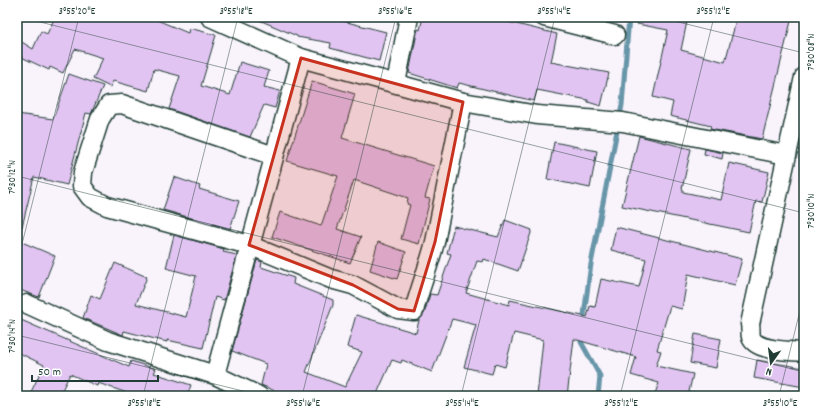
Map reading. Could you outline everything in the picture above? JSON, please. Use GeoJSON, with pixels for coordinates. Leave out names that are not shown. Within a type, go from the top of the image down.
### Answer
{"type":"FeatureCollection","features":[{"type":"Feature","properties":{"kind":"street"},"geometry":{"type":"LineString","coordinates":[[210,17],[301,58],[463,102],[537,115],[631,123],[786,156]]}},
{"type":"Feature","properties":{"kind":"street"},"geometry":{"type":"LineString","coordinates":[[396,83],[409,17]]}},
{"type":"Feature","properties":{"kind":"street"},"geometry":{"type":"LineString","coordinates":[[544,17],[615,35]]}},
{"type":"Feature","properties":{"kind":"street"},"geometry":{"type":"LineString","coordinates":[[214,375],[301,58]]}},
{"type":"Feature","properties":{"kind":"street"},"geometry":{"type":"LineString","coordinates":[[804,77],[750,324],[751,338],[756,344],[771,349],[804,352]]}},
{"type":"Feature","properties":{"kind":"street"},"geometry":{"type":"LineString","coordinates":[[274,156],[122,104],[109,105],[100,120],[83,172],[82,186],[90,197],[107,206],[249,246],[331,279],[353,285],[398,309],[414,311],[435,242],[463,102]]}},
{"type":"Feature","properties":{"kind":"street"},"geometry":{"type":"LineString","coordinates":[[27,304],[108,341],[214,375],[259,396]]}},
{"type":"Feature","properties":{"kind":"highlighted area"},"geometry":{"type":"Polygon","coordinates":[[[301,58],[463,102],[435,242],[414,311],[398,309],[353,285],[249,245],[301,58]]]}},
{"type":"Feature","properties":{"kind":"building"},"geometry":{"type":"Polygon","coordinates":[[[55,17],[150,17],[188,33],[189,28],[216,35],[201,86],[230,95],[240,62],[269,71],[264,87],[280,91],[275,108],[264,105],[250,137],[169,109],[180,76],[154,69],[148,91],[113,81],[110,87],[93,79],[103,58],[75,49],[63,73],[50,67],[49,70],[17,55],[17,39],[33,49],[41,31],[47,34],[55,17]]]}},
{"type":"Feature","properties":{"kind":"building"},"geometry":{"type":"Polygon","coordinates":[[[252,17],[327,17],[386,32],[379,61],[330,48],[331,43],[297,37],[252,17]]]}},
{"type":"Feature","properties":{"kind":"building"},"geometry":{"type":"Polygon","coordinates":[[[423,17],[501,17],[500,20],[557,34],[551,62],[609,73],[601,106],[588,102],[588,100],[537,90],[534,101],[459,83],[457,88],[409,73],[418,29],[420,30],[423,17]]]}},
{"type":"Feature","properties":{"kind":"building"},"geometry":{"type":"Polygon","coordinates":[[[638,17],[688,17],[681,50],[725,62],[737,17],[792,17],[762,139],[710,129],[711,126],[670,116],[673,102],[653,97],[668,30],[637,24],[638,17]]]}},
{"type":"Feature","properties":{"kind":"building"},"geometry":{"type":"Polygon","coordinates":[[[69,74],[103,86],[91,114],[86,113],[67,185],[34,177],[22,227],[17,226],[17,114],[53,119],[69,74]]]}},
{"type":"Feature","properties":{"kind":"building"},"geometry":{"type":"Polygon","coordinates":[[[312,81],[355,94],[342,138],[434,166],[425,198],[430,199],[419,244],[401,239],[410,205],[407,204],[408,198],[354,180],[337,229],[361,237],[350,263],[272,237],[280,212],[321,226],[338,176],[287,161],[312,81]]]}},
{"type":"Feature","properties":{"kind":"building"},"geometry":{"type":"Polygon","coordinates":[[[639,136],[691,149],[682,189],[683,192],[721,200],[729,163],[769,172],[762,202],[756,201],[749,232],[622,206],[639,136]]]}},
{"type":"Feature","properties":{"kind":"building"},"geometry":{"type":"Polygon","coordinates":[[[554,142],[597,151],[590,188],[547,179],[554,142]]]}},
{"type":"Feature","properties":{"kind":"building"},"geometry":{"type":"Polygon","coordinates":[[[705,149],[723,153],[722,159],[704,154],[705,149]]]}},
{"type":"Feature","properties":{"kind":"building"},"geometry":{"type":"Polygon","coordinates":[[[174,177],[200,186],[199,189],[239,201],[230,229],[163,210],[174,177]]]}},
{"type":"Feature","properties":{"kind":"building"},"geometry":{"type":"Polygon","coordinates":[[[505,220],[532,230],[518,271],[484,259],[483,262],[477,261],[466,293],[509,305],[510,300],[587,317],[590,306],[595,307],[601,279],[639,287],[646,259],[611,250],[616,227],[742,259],[735,285],[688,274],[682,309],[670,306],[657,350],[661,351],[656,366],[693,374],[688,396],[654,396],[659,383],[631,375],[636,357],[574,339],[567,396],[537,396],[543,340],[514,333],[505,367],[495,364],[492,374],[464,367],[476,325],[452,319],[432,372],[402,360],[401,363],[392,360],[376,396],[287,396],[261,385],[266,364],[232,351],[257,260],[262,262],[261,267],[294,278],[293,284],[333,300],[333,305],[306,372],[345,387],[362,352],[347,347],[356,315],[416,333],[419,320],[424,314],[430,294],[437,295],[451,254],[447,253],[454,226],[498,237],[505,220]]]}},
{"type":"Feature","properties":{"kind":"building"},"geometry":{"type":"Polygon","coordinates":[[[174,235],[224,249],[223,252],[237,255],[224,300],[215,297],[203,348],[167,340],[167,342],[124,331],[123,335],[83,318],[91,295],[100,299],[115,263],[147,277],[136,304],[186,317],[196,276],[166,268],[174,235]]]}},
{"type":"Feature","properties":{"kind":"building"},"geometry":{"type":"Polygon","coordinates":[[[17,240],[55,256],[39,297],[17,289],[17,240]]]}},
{"type":"Feature","properties":{"kind":"building"},"geometry":{"type":"Polygon","coordinates":[[[378,242],[406,252],[397,279],[370,270],[378,242]]]}},
{"type":"Feature","properties":{"kind":"building"},"geometry":{"type":"Polygon","coordinates":[[[21,320],[129,367],[131,361],[156,369],[154,373],[191,385],[187,396],[136,396],[98,383],[97,386],[70,374],[59,396],[29,396],[44,365],[17,352],[17,328],[21,320]]]}},
{"type":"Feature","properties":{"kind":"building"},"geometry":{"type":"Polygon","coordinates":[[[695,334],[721,339],[716,368],[690,363],[695,334]]]}},
{"type":"Feature","properties":{"kind":"building"},"geometry":{"type":"Polygon","coordinates":[[[757,360],[804,368],[804,387],[754,378],[757,360]]]}},
{"type":"Feature","properties":{"kind":"waterway"},"geometry":{"type":"LineString","coordinates":[[583,322],[591,264],[622,105],[629,17]]}},
{"type":"Feature","properties":{"kind":"waterway"},"geometry":{"type":"LineString","coordinates":[[582,334],[581,342],[600,376],[598,396]]}}]}
